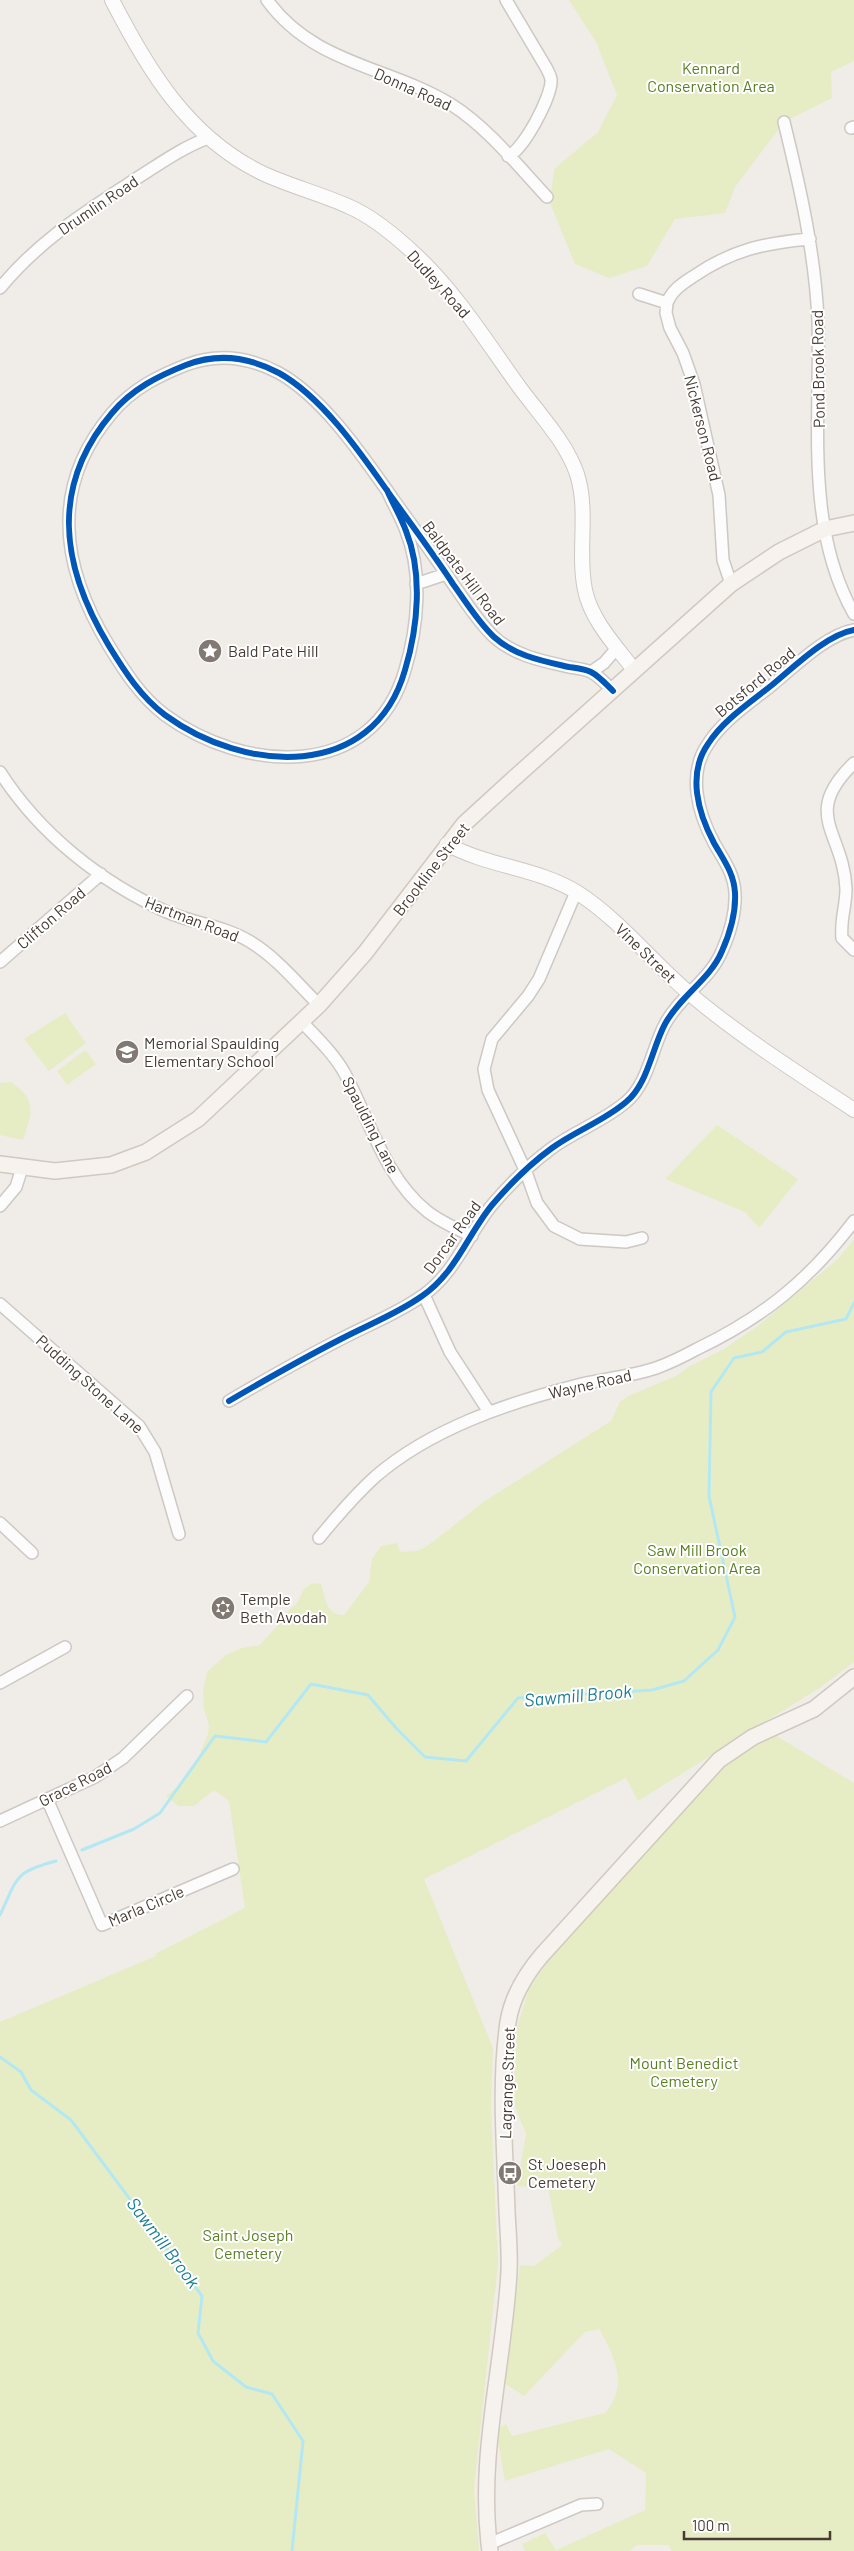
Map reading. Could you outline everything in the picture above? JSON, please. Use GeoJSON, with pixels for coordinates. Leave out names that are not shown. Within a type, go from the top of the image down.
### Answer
{"type":"FeatureCollection","features":[{"type":"Feature","properties":{"kind":"main road","name":"Brookline Street"},"geometry":{"type":"LineString","coordinates":[[0,1164],[55,1171],[111,1165],[146,1152],[198,1119],[320,1005],[365,953],[447,844],[464,824],[511,780],[731,584],[779,552],[825,530],[854,523]]}},
{"type":"Feature","properties":{"kind":"main road","name":"Lagrange Street"},"geometry":{"type":"LineString","coordinates":[[490,2548],[486,2506],[487,2471],[509,2265],[504,2081],[508,2022],[516,1996],[525,1977],[542,1955],[713,1765],[745,1741],[814,1709],[854,1677]]}},
{"type":"Feature","properties":{"kind":"street","name":"Dudley Road"},"geometry":{"type":"LineString","coordinates":[[112,0],[137,48],[158,82],[208,138],[238,160],[264,174],[352,208],[378,223],[419,258],[449,292],[569,457],[581,489],[585,590],[590,605],[617,648],[634,670]]}},
{"type":"Feature","properties":{"kind":"street","name":"Donna Road"},"geometry":{"type":"LineString","coordinates":[[267,0],[293,29],[313,44],[341,58],[450,104],[468,116],[547,197]]}},
{"type":"Feature","properties":{"kind":"street"},"geometry":{"type":"LineString","coordinates":[[506,0],[547,69],[551,80],[549,91],[528,136],[513,154],[508,156]]}},
{"type":"Feature","properties":{"kind":"street","name":"Pond Brook Road"},"geometry":{"type":"LineString","coordinates":[[784,122],[810,239],[818,318],[820,501],[826,547],[854,614]]}},
{"type":"Feature","properties":{"kind":"street","name":"Drumlin Road"},"geometry":{"type":"LineString","coordinates":[[0,288],[32,252],[56,232],[174,154],[208,138]]}},
{"type":"Feature","properties":{"kind":"street"},"geometry":{"type":"LineString","coordinates":[[639,294],[667,303],[671,294],[682,284],[730,254],[754,246],[810,239]]}},
{"type":"Feature","properties":{"kind":"street","name":"Nickerson Road"},"geometry":{"type":"LineString","coordinates":[[667,303],[666,313],[670,328],[683,353],[694,384],[719,495],[723,560],[731,584]]}},
{"type":"Feature","properties":{"kind":"street","name":"Baldpate Hill Road"},"geometry":{"type":"LineString","coordinates":[[387,490],[407,532],[413,553],[416,615],[412,648],[394,697],[381,717],[367,732],[350,745],[308,756],[270,757],[228,747],[194,732],[166,716],[142,694],[99,630],[82,591],[72,559],[70,498],[75,475],[94,437],[125,398],[167,372],[196,361],[223,356],[255,362],[279,373],[295,384],[326,413],[356,447],[387,490],[446,574],[467,606],[491,634],[503,645],[537,660],[591,672],[613,691]]}},
{"type":"Feature","properties":{"kind":"street","name":"Baldpate Hill Road"},"geometry":{"type":"LineString","coordinates":[[416,584],[446,574]]}},
{"type":"Feature","properties":{"kind":"street","name":"Botsford Road"},"geometry":{"type":"LineString","coordinates":[[689,993],[705,978],[720,956],[728,936],[735,892],[728,865],[706,826],[699,807],[696,773],[702,756],[708,744],[746,706],[811,653],[835,637],[854,630]]}},
{"type":"Feature","properties":{"kind":"street"},"geometry":{"type":"LineString","coordinates":[[591,672],[604,664],[617,648]]}},
{"type":"Feature","properties":{"kind":"street"},"geometry":{"type":"LineString","coordinates":[[854,763],[840,777],[833,788],[827,801],[826,816],[843,869],[846,889],[841,926],[842,938],[854,950]]}},
{"type":"Feature","properties":{"kind":"street","name":"Hartman Road"},"geometry":{"type":"LineString","coordinates":[[0,772],[12,790],[46,830],[101,874],[135,897],[168,912],[227,931],[249,941],[271,958],[320,1005]]}},
{"type":"Feature","properties":{"kind":"street","name":"Vine Street"},"geometry":{"type":"LineString","coordinates":[[447,844],[463,853],[553,881],[576,892],[608,916],[689,993],[739,1032],[854,1110]]}},
{"type":"Feature","properties":{"kind":"street","name":"Clifton Road"},"geometry":{"type":"LineString","coordinates":[[0,962],[101,874]]}},
{"type":"Feature","properties":{"kind":"street"},"geometry":{"type":"LineString","coordinates":[[576,892],[539,979],[528,996],[492,1039],[484,1069],[488,1090],[496,1111],[526,1172],[537,1203],[554,1226],[566,1234],[580,1239],[626,1242],[642,1238]]}},
{"type":"Feature","properties":{"kind":"street","name":"Dorcar Road"},"geometry":{"type":"LineString","coordinates":[[229,1401],[284,1369],[424,1295],[451,1266],[491,1206],[526,1172],[552,1148],[628,1101],[636,1091],[665,1024],[689,993]]}},
{"type":"Feature","properties":{"kind":"street","name":"Spaulding Lane"},"geometry":{"type":"LineString","coordinates":[[302,1022],[328,1050],[343,1071],[381,1148],[399,1178],[428,1212],[472,1236]]}},
{"type":"Feature","properties":{"kind":"street"},"geometry":{"type":"LineString","coordinates":[[0,1206],[16,1187],[22,1168]]}},
{"type":"Feature","properties":{"kind":"street","name":"Wayne Road"},"geometry":{"type":"LineString","coordinates":[[320,1538],[350,1502],[377,1476],[418,1447],[489,1412],[576,1386],[656,1368],[735,1331],[766,1311],[798,1283],[854,1221]]}},
{"type":"Feature","properties":{"kind":"street"},"geometry":{"type":"LineString","coordinates":[[424,1295],[450,1352],[489,1412]]}},
{"type":"Feature","properties":{"kind":"street","name":"Pudding Stone Lane"},"geometry":{"type":"LineString","coordinates":[[0,1304],[139,1426],[155,1452],[179,1534]]}},
{"type":"Feature","properties":{"kind":"street"},"geometry":{"type":"LineString","coordinates":[[0,1522],[32,1554]]}},
{"type":"Feature","properties":{"kind":"street"},"geometry":{"type":"LineString","coordinates":[[0,1683],[65,1647]]}},
{"type":"Feature","properties":{"kind":"street","name":"Grace Road"},"geometry":{"type":"LineString","coordinates":[[0,1821],[95,1777],[123,1758],[187,1696]]}},
{"type":"Feature","properties":{"kind":"street","name":"Marla Circle"},"geometry":{"type":"LineString","coordinates":[[47,1799],[102,1925],[233,1869]]}},
{"type":"Feature","properties":{"kind":"street"},"geometry":{"type":"LineString","coordinates":[[490,2548],[581,2505],[597,2504]]}},
{"type":"Feature","properties":{"kind":"green space","name":"Kennard Conservation Area"},"geometry":{"type":"Polygon","coordinates":[[[569,0],[854,0],[854,61],[831,72],[832,98],[784,122],[735,187],[725,213],[675,219],[647,266],[609,278],[575,264],[550,203],[554,169],[598,132],[617,95],[596,42],[569,0]]]}},
{"type":"Feature","properties":{"kind":"green space"},"geometry":{"type":"Polygon","coordinates":[[[65,1013],[86,1043],[49,1071],[24,1039],[65,1013]]]}},
{"type":"Feature","properties":{"kind":"green space"},"geometry":{"type":"Polygon","coordinates":[[[85,1050],[96,1064],[67,1085],[57,1071],[85,1050]]]}},
{"type":"Feature","properties":{"kind":"green space"},"geometry":{"type":"Polygon","coordinates":[[[11,1082],[26,1095],[31,1108],[23,1140],[0,1135],[0,1083],[11,1082]]]}},
{"type":"Feature","properties":{"kind":"green space"},"geometry":{"type":"Polygon","coordinates":[[[717,1125],[798,1179],[759,1228],[745,1212],[665,1179],[717,1125]]]}},
{"type":"Feature","properties":{"kind":"green space"},"geometry":{"type":"Polygon","coordinates":[[[854,1239],[854,1662],[821,1687],[638,1801],[626,1778],[424,1879],[493,2048],[491,2106],[498,2264],[474,2488],[479,2551],[0,2551],[0,2022],[156,1956],[155,1954],[245,1908],[229,1801],[214,1790],[194,1806],[178,1806],[166,1796],[181,1784],[199,1756],[208,1734],[209,1725],[204,1709],[203,1690],[207,1672],[226,1655],[242,1648],[260,1645],[277,1626],[279,1619],[297,1603],[304,1589],[312,1583],[321,1584],[330,1609],[344,1615],[369,1582],[372,1559],[381,1546],[397,1543],[400,1552],[417,1551],[426,1547],[485,1501],[611,1421],[620,1402],[628,1396],[678,1375],[688,1367],[724,1349],[759,1325],[839,1258],[854,1239]]]}},
{"type":"Feature","properties":{"kind":"green space","name":"Mount Benedict Cemetery"},"geometry":{"type":"Polygon","coordinates":[[[775,1735],[854,1783],[854,2551],[671,2551],[669,2545],[637,2545],[630,2551],[525,2551],[522,2544],[545,2533],[556,2550],[645,2510],[646,2473],[609,2449],[505,2481],[496,2430],[506,2424],[512,2436],[605,2413],[612,2402],[618,2382],[614,2360],[599,2329],[585,2332],[524,2396],[504,2383],[520,2265],[534,2266],[562,2245],[558,2238],[548,2188],[517,2186],[526,2134],[513,2102],[517,2027],[529,1989],[551,1957],[706,1782],[739,1755],[775,1735]]]}},
{"type":"Feature","properties":{"kind":"waterway","name":"Sawmill Brook"},"geometry":{"type":"LineString","coordinates":[[82,1850],[134,1829],[160,1813],[215,1736],[266,1742],[311,1684],[368,1695],[396,1728],[425,1757],[466,1761],[518,1698],[652,1690],[684,1681],[718,1650],[735,1617],[709,1496],[711,1392],[734,1358],[762,1352],[786,1332],[846,1319],[854,1303]]}},
{"type":"Feature","properties":{"kind":"waterway","name":"Sawmill Brook"},"geometry":{"type":"LineString","coordinates":[[0,1915],[10,1892],[19,1878],[32,1869],[56,1861]]}},
{"type":"Feature","properties":{"kind":"waterway","name":"Sawmill Brook"},"geometry":{"type":"LineString","coordinates":[[0,2057],[21,2072],[31,2090],[71,2120],[202,2296],[198,2333],[213,2361],[246,2387],[272,2394],[303,2441],[292,2551]]}},
{"type":"Feature","properties":{"kind":"cycle path"},"geometry":{"type":"LineString","coordinates":[[387,490],[389,495],[402,521],[406,531],[415,564],[417,600],[413,636],[405,670],[389,706],[365,732],[336,749],[303,756],[267,756],[231,748],[197,734],[165,715],[134,684],[109,646],[80,587],[72,557],[69,528],[71,498],[78,470],[92,441],[112,413],[128,397],[146,384],[186,365],[209,359],[233,358],[245,360],[279,373],[312,397],[327,413],[382,483],[393,499],[431,552],[472,612],[494,637],[511,649],[530,657],[591,672],[613,691]]}},
{"type":"Feature","properties":{"kind":"cycle path"},"geometry":{"type":"LineString","coordinates":[[229,1401],[422,1296],[443,1277],[483,1216],[520,1175],[552,1148],[617,1109],[640,1086],[665,1024],[671,1014],[717,961],[728,937],[732,922],[735,900],[733,879],[728,866],[708,831],[697,794],[696,781],[702,756],[714,735],[738,712],[822,645],[832,638],[854,630]]}},
{"type":"Feature","properties":{"kind":"place","name":"Bald Pate Hill"},"geometry":{"type":"Point","coordinates":[210,651]}},
{"type":"Feature","properties":{"kind":"place","name":"Memorial Spaulding Elementary School"},"geometry":{"type":"Point","coordinates":[127,1052]}},
{"type":"Feature","properties":{"kind":"place","name":"Temple Beth Avodah"},"geometry":{"type":"Point","coordinates":[223,1608]}},
{"type":"Feature","properties":{"kind":"place","name":"St Joeseph Cemetery"},"geometry":{"type":"Point","coordinates":[510,2173]}},
{"type":"Feature","properties":{"kind":"park label","name":"Saw Mill Brook Conservation Area"},"geometry":{"type":"Point","coordinates":[697,1559]}},
{"type":"Feature","properties":{"kind":"park label","name":"Saint Joseph Cemetery"},"geometry":{"type":"Point","coordinates":[248,2244]}}]}
